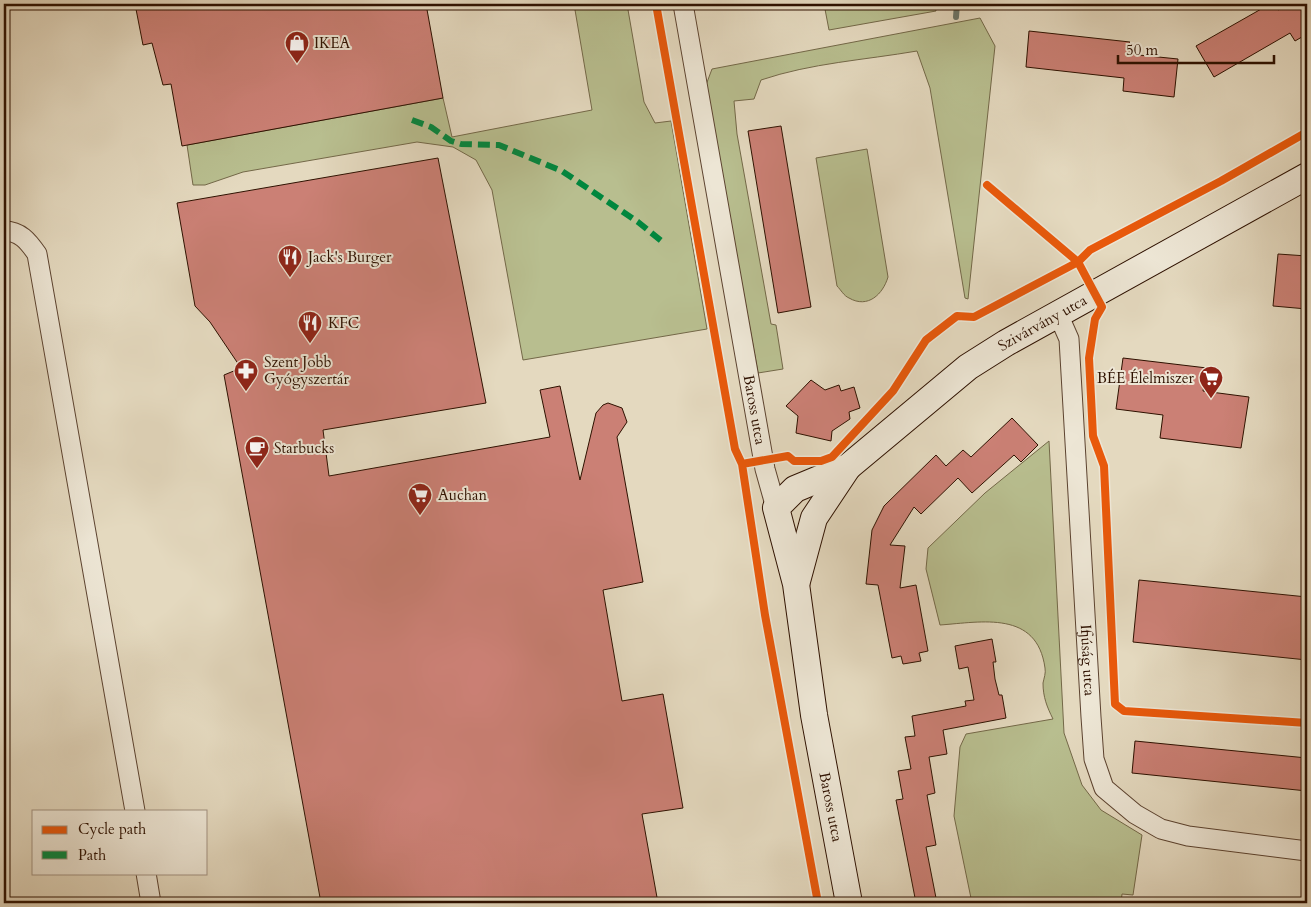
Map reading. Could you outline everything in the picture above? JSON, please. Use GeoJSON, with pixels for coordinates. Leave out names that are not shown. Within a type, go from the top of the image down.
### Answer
{"type":"FeatureCollection","features":[{"type":"Feature","properties":{"kind":"street","name":"Baross utca"},"geometry":{"type":"LineString","coordinates":[[683,4],[765,469],[796,584],[814,715],[849,903]]}},
{"type":"Feature","properties":{"kind":"street","name":"Szivárvány utca"},"geometry":{"type":"LineString","coordinates":[[776,508],[795,489],[848,466],[968,367],[1006,343],[1307,176]]}},
{"type":"Feature","properties":{"kind":"street"},"geometry":{"type":"LineString","coordinates":[[4,231],[12,231],[27,239],[37,254],[135,810]]}},
{"type":"Feature","properties":{"kind":"street","name":"Ifjúság utca"},"geometry":{"type":"LineString","coordinates":[[1058,314],[1070,340],[1090,717],[1094,759],[1104,788],[1135,814],[1161,829],[1188,836],[1307,851]]}},
{"type":"Feature","properties":{"kind":"street","name":"Szivárvány utca"},"geometry":{"type":"LineString","coordinates":[[796,584],[814,518],[848,466]]}},
{"type":"Feature","properties":{"kind":"street"},"geometry":{"type":"LineString","coordinates":[[146,874],[151,903]]}},
{"type":"Feature","properties":{"kind":"green space"},"geometry":{"type":"Polygon","coordinates":[[[574,4],[627,4],[644,102],[655,123],[671,121],[707,329],[523,360],[492,190],[476,160],[453,147],[417,142],[243,172],[205,185],[193,185],[187,145],[443,98],[452,137],[592,110],[574,4]]]}},
{"type":"Feature","properties":{"kind":"green space"},"geometry":{"type":"Polygon","coordinates":[[[824,4],[935,4],[936,11],[829,30],[824,4]]]}},
{"type":"Feature","properties":{"kind":"green space"},"geometry":{"type":"Polygon","coordinates":[[[980,18],[995,46],[968,299],[965,298],[930,88],[917,51],[780,74],[761,80],[754,99],[734,101],[737,134],[771,324],[776,325],[783,369],[758,373],[706,85],[712,69],[980,18]]]}},
{"type":"Feature","properties":{"kind":"green space"},"geometry":{"type":"Polygon","coordinates":[[[867,149],[888,277],[882,289],[874,298],[862,302],[847,297],[837,286],[816,158],[867,149]]]}},
{"type":"Feature","properties":{"kind":"green space"},"geometry":{"type":"Polygon","coordinates":[[[1049,441],[1064,733],[1082,785],[1101,810],[1142,835],[1133,895],[1122,894],[1121,903],[972,903],[954,816],[960,747],[966,734],[1053,719],[1044,693],[1045,668],[1040,649],[1031,636],[1019,628],[990,622],[940,625],[926,569],[928,548],[985,493],[1049,441]]]}},
{"type":"Feature","properties":{"kind":"building","name":"IKEA"},"geometry":{"type":"Polygon","coordinates":[[[135,4],[426,4],[443,98],[182,146],[171,84],[163,85],[152,43],[143,45],[135,4]]]}},
{"type":"Feature","properties":{"kind":"building"},"geometry":{"type":"Polygon","coordinates":[[[1270,4],[1274,4],[1278,10],[1289,4],[1307,4],[1307,34],[1295,41],[1290,33],[1214,77],[1196,46],[1270,4]]]}},
{"type":"Feature","properties":{"kind":"building"},"geometry":{"type":"Polygon","coordinates":[[[1029,31],[1130,42],[1129,54],[1178,59],[1174,97],[1123,91],[1124,78],[1026,67],[1029,31]]]}},
{"type":"Feature","properties":{"kind":"building"},"geometry":{"type":"Polygon","coordinates":[[[781,126],[811,307],[778,313],[748,131],[781,126]]]}},
{"type":"Feature","properties":{"kind":"building","name":"Auchan"},"geometry":{"type":"Polygon","coordinates":[[[438,158],[486,403],[323,430],[329,476],[550,437],[540,390],[560,386],[580,480],[596,413],[603,405],[608,403],[622,408],[627,422],[617,437],[643,582],[603,590],[622,701],[663,694],[683,808],[642,814],[658,903],[321,903],[224,375],[241,368],[210,322],[195,306],[177,203],[438,158]]]}},
{"type":"Feature","properties":{"kind":"building"},"geometry":{"type":"Polygon","coordinates":[[[1278,254],[1307,256],[1307,309],[1273,306],[1278,254]]]}},
{"type":"Feature","properties":{"kind":"building"},"geometry":{"type":"Polygon","coordinates":[[[1123,358],[1207,368],[1203,391],[1249,397],[1241,448],[1160,438],[1163,415],[1116,409],[1123,358]]]}},
{"type":"Feature","properties":{"kind":"building"},"geometry":{"type":"Polygon","coordinates":[[[811,380],[825,390],[839,385],[841,391],[854,387],[860,408],[849,412],[850,419],[832,431],[831,441],[796,433],[798,416],[786,406],[811,380]]]}},
{"type":"Feature","properties":{"kind":"building"},"geometry":{"type":"Polygon","coordinates":[[[1012,418],[1038,445],[1021,462],[1014,455],[972,493],[958,478],[921,514],[914,507],[890,545],[905,546],[900,588],[916,585],[928,651],[919,653],[921,661],[903,664],[901,656],[892,658],[878,585],[866,584],[872,530],[884,506],[936,455],[946,466],[963,450],[971,457],[1012,418]]]}},
{"type":"Feature","properties":{"kind":"building"},"geometry":{"type":"Polygon","coordinates":[[[1139,580],[1307,597],[1307,660],[1133,642],[1139,580]]]}},
{"type":"Feature","properties":{"kind":"building"},"geometry":{"type":"Polygon","coordinates":[[[992,639],[996,662],[993,662],[995,679],[999,695],[1002,695],[1006,718],[943,730],[947,754],[929,757],[935,793],[927,795],[936,845],[926,847],[937,903],[916,903],[896,800],[903,799],[898,771],[911,769],[905,737],[915,736],[912,716],[966,706],[965,701],[974,700],[968,667],[959,669],[955,646],[992,639]]]}},
{"type":"Feature","properties":{"kind":"building"},"geometry":{"type":"Polygon","coordinates":[[[1135,741],[1307,758],[1307,791],[1132,773],[1135,741]]]}},
{"type":"Feature","properties":{"kind":"waterway"},"geometry":{"type":"LineString","coordinates":[[956,17],[957,4]]}},
{"type":"Feature","properties":{"kind":"marked path"},"geometry":{"type":"LineString","coordinates":[[412,120],[431,127],[451,141],[461,144],[499,145],[562,171],[638,222],[664,243]]}},
{"type":"Feature","properties":{"kind":"cycle path"},"geometry":{"type":"LineString","coordinates":[[656,4],[735,449],[742,464],[765,615],[818,903]]}},
{"type":"Feature","properties":{"kind":"cycle path"},"geometry":{"type":"LineString","coordinates":[[742,464],[788,456],[794,461],[821,461],[832,457],[893,391],[926,340],[957,316],[974,317],[1078,262],[1090,250],[1221,181],[1307,132]]}},
{"type":"Feature","properties":{"kind":"cycle path"},"geometry":{"type":"LineString","coordinates":[[987,185],[1078,262],[1102,307],[1095,319],[1089,358],[1093,436],[1104,466],[1115,704],[1124,711],[1307,723]]}},
{"type":"Feature","properties":{"kind":"place","name":"IKEA"},"geometry":{"type":"Point","coordinates":[297,64]}},
{"type":"Feature","properties":{"kind":"place","name":"Jack's Burger"},"geometry":{"type":"Point","coordinates":[290,278]}},
{"type":"Feature","properties":{"kind":"place","name":"KFC"},"geometry":{"type":"Point","coordinates":[310,344]}},
{"type":"Feature","properties":{"kind":"place","name":"Szent Jobb Gyógyszertár"},"geometry":{"type":"Point","coordinates":[246,392]}},
{"type":"Feature","properties":{"kind":"place","name":"BÉE Élelmiszer"},"geometry":{"type":"Point","coordinates":[1211,399]}},
{"type":"Feature","properties":{"kind":"place","name":"Starbucks"},"geometry":{"type":"Point","coordinates":[257,469]}},
{"type":"Feature","properties":{"kind":"place","name":"Auchan"},"geometry":{"type":"Point","coordinates":[420,516]}}]}
